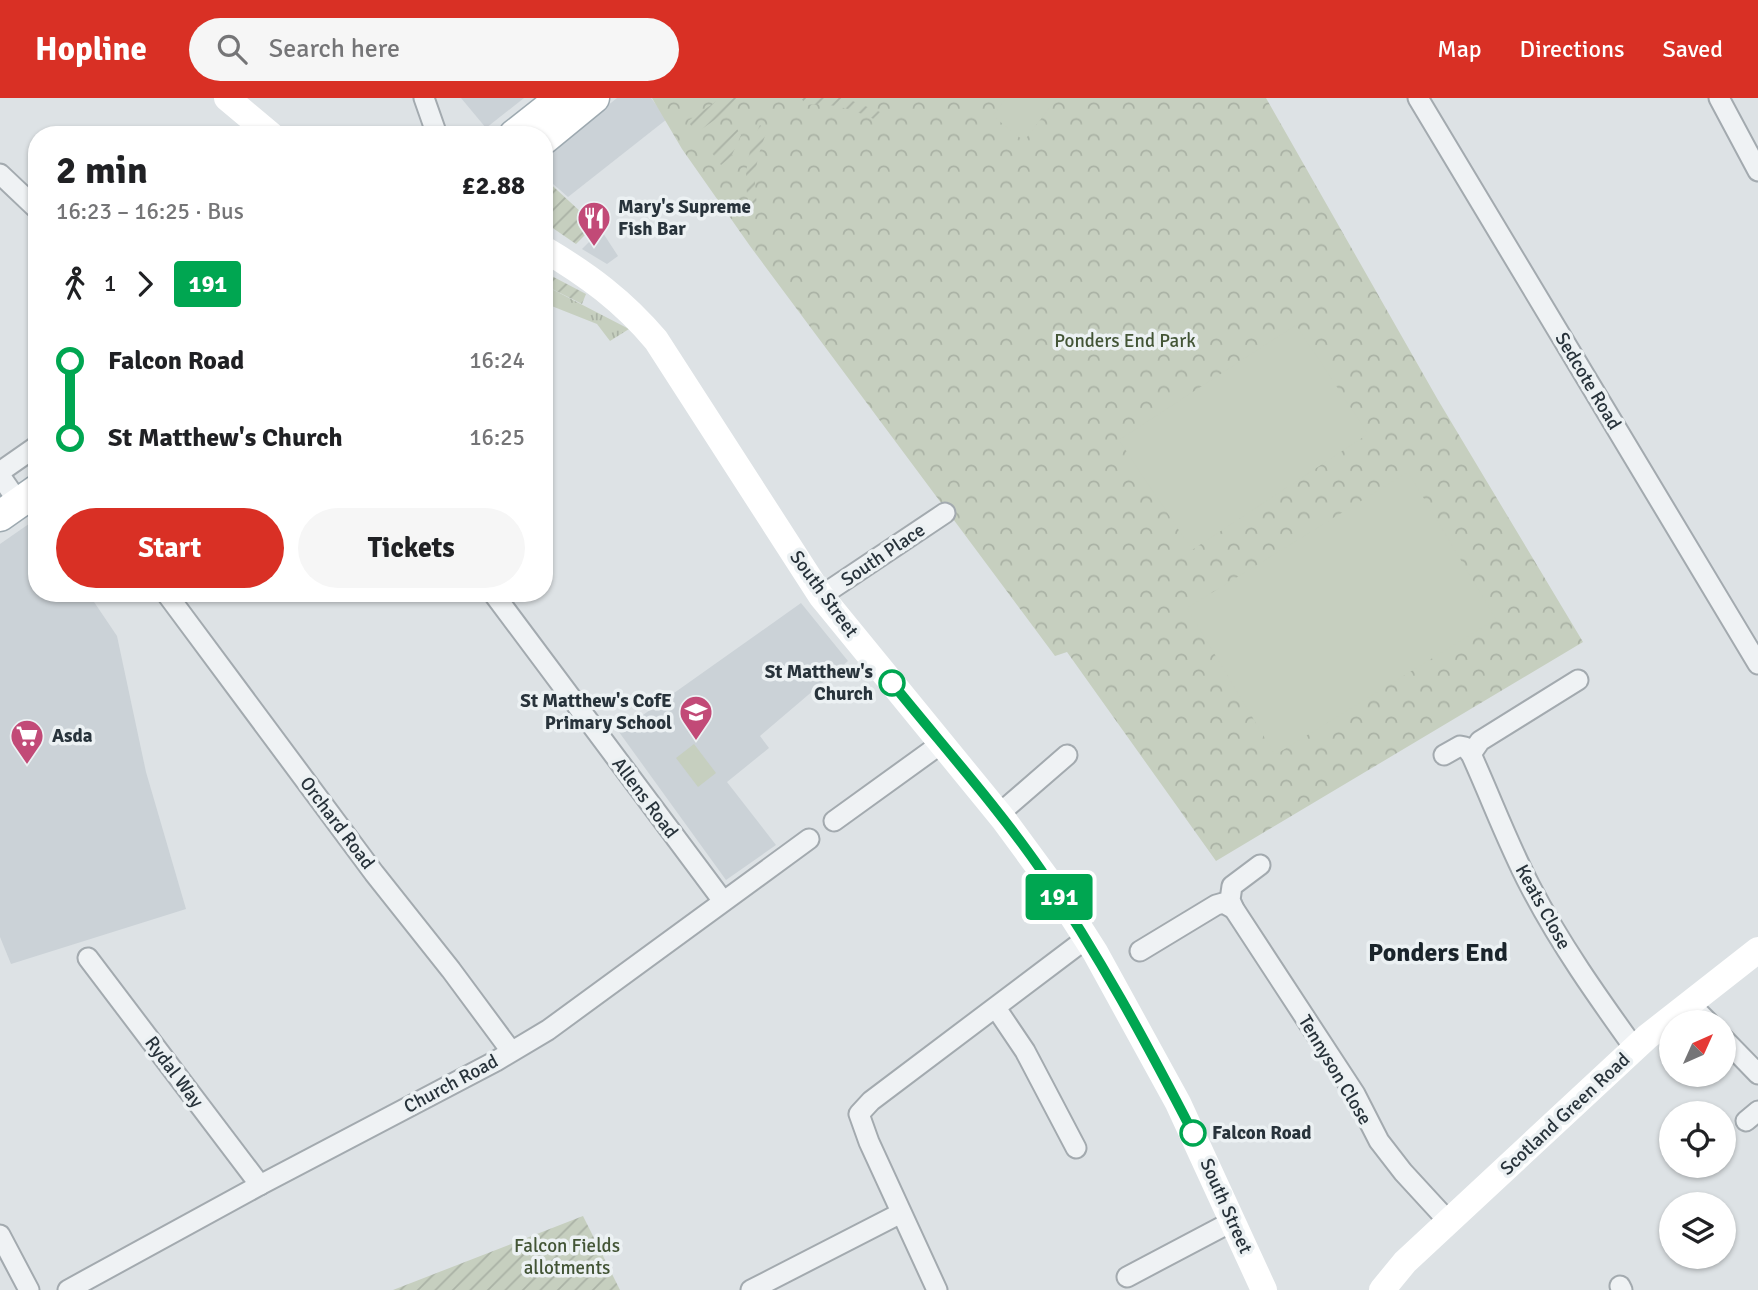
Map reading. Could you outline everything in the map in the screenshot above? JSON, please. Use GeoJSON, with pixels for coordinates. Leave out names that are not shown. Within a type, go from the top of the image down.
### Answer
{"type":"FeatureCollection","features":[{"type":"Feature","properties":{"kind":"main road"},"geometry":{"type":"LineString","coordinates":[[525,126],[561,98]]}},
{"type":"Feature","properties":{"kind":"main road"},"geometry":{"type":"LineString","coordinates":[[553,132],[594,98]]}},
{"type":"Feature","properties":{"kind":"street"},"geometry":{"type":"LineString","coordinates":[[227,98],[260,126]]}},
{"type":"Feature","properties":{"kind":"street"},"geometry":{"type":"LineString","coordinates":[[424,98],[436,126]]}},
{"type":"Feature","properties":{"kind":"street","name":"Sedcote Road"},"geometry":{"type":"LineString","coordinates":[[1418,98],[1758,664]]}},
{"type":"Feature","properties":{"kind":"street"},"geometry":{"type":"LineString","coordinates":[[1719,98],[1758,171]]}},
{"type":"Feature","properties":{"kind":"street"},"geometry":{"type":"LineString","coordinates":[[0,174],[28,200]]}},
{"type":"Feature","properties":{"kind":"street","name":"South Street"},"geometry":{"type":"LineString","coordinates":[[553,255],[614,296],[656,340],[821,596],[942,743],[1041,870],[1113,981],[1170,1087],[1264,1290]]}},
{"type":"Feature","properties":{"kind":"street"},"geometry":{"type":"LineString","coordinates":[[19,503],[1,477],[4,468],[28,452]]}},
{"type":"Feature","properties":{"kind":"street","name":"South Place"},"geometry":{"type":"LineString","coordinates":[[821,596],[945,513]]}},
{"type":"Feature","properties":{"kind":"street","name":"Orchard Road"},"geometry":{"type":"LineString","coordinates":[[173,602],[374,873],[511,1051]]}},
{"type":"Feature","properties":{"kind":"street","name":"Allens Road"},"geometry":{"type":"LineString","coordinates":[[501,602],[723,901]]}},
{"type":"Feature","properties":{"kind":"street"},"geometry":{"type":"LineString","coordinates":[[1444,754],[1460,746],[1465,747],[1471,754],[1480,741],[1578,680]]}},
{"type":"Feature","properties":{"kind":"street"},"geometry":{"type":"LineString","coordinates":[[834,821],[942,743]]}},
{"type":"Feature","properties":{"kind":"street","name":"Keats Close"},"geometry":{"type":"LineString","coordinates":[[1471,754],[1520,866],[1545,914],[1593,990],[1635,1048]]}},
{"type":"Feature","properties":{"kind":"street"},"geometry":{"type":"LineString","coordinates":[[999,814],[1067,755]]}},
{"type":"Feature","properties":{"kind":"street","name":"Church Road"},"geometry":{"type":"LineString","coordinates":[[68,1290],[496,1061],[548,1030],[809,839]]}},
{"type":"Feature","properties":{"kind":"street"},"geometry":{"type":"LineString","coordinates":[[1234,909],[1230,900],[1232,886],[1260,865]]}},
{"type":"Feature","properties":{"kind":"street"},"geometry":{"type":"LineString","coordinates":[[1140,951],[1216,905],[1223,903],[1234,909]]}},
{"type":"Feature","properties":{"kind":"street","name":"Tennyson Close"},"geometry":{"type":"LineString","coordinates":[[1234,909],[1354,1094],[1379,1142],[1449,1222]]}},
{"type":"Feature","properties":{"kind":"street"},"geometry":{"type":"LineString","coordinates":[[937,1290],[869,1142],[859,1114],[871,1101],[1087,938]]}},
{"type":"Feature","properties":{"kind":"street","name":"Scotland Green Road"},"geometry":{"type":"LineString","coordinates":[[1382,1290],[1399,1269],[1635,1048],[1758,950]]}},
{"type":"Feature","properties":{"kind":"street","name":"Rydal Way"},"geometry":{"type":"LineString","coordinates":[[88,958],[260,1185]]}},
{"type":"Feature","properties":{"kind":"street"},"geometry":{"type":"LineString","coordinates":[[1689,1003],[1696,1010]]}},
{"type":"Feature","properties":{"kind":"street"},"geometry":{"type":"LineString","coordinates":[[996,1008],[1025,1051],[1065,1139]]}},
{"type":"Feature","properties":{"kind":"street"},"geometry":{"type":"LineString","coordinates":[[1736,1051],[1758,1074]]}},
{"type":"Feature","properties":{"kind":"street"},"geometry":{"type":"LineString","coordinates":[[751,1290],[901,1213]]}},
{"type":"Feature","properties":{"kind":"street"},"geometry":{"type":"LineString","coordinates":[[1140,1276],[1233,1221]]}},
{"type":"Feature","properties":{"kind":"street"},"geometry":{"type":"LineString","coordinates":[[0,1235],[29,1290]]}},
{"type":"Feature","properties":{"kind":"shaded area"},"geometry":{"type":"Polygon","coordinates":[[[461,98],[524,98],[489,126],[484,126],[461,98]]]}},
{"type":"Feature","properties":{"kind":"shaded area"},"geometry":{"type":"Polygon","coordinates":[[[617,98],[651,98],[667,119],[568,197],[553,184],[553,150],[617,98]]]}},
{"type":"Feature","properties":{"kind":"shaded area"},"geometry":{"type":"Polygon","coordinates":[[[601,230],[618,256],[607,264],[582,249],[601,230]]]}},
{"type":"Feature","properties":{"kind":"shaded area"},"geometry":{"type":"Polygon","coordinates":[[[28,525],[28,602],[94,602],[117,636],[146,772],[186,909],[11,964],[0,937],[0,544],[28,525]]]}},
{"type":"Feature","properties":{"kind":"shaded area","name":"St Matthew's CofE Primary School"},"geometry":{"type":"Polygon","coordinates":[[[801,603],[848,661],[760,736],[769,748],[727,782],[776,845],[726,880],[619,732],[801,603]]]}},
{"type":"Feature","properties":{"kind":"green space","name":"Ponders End Park"},"geometry":{"type":"Polygon","coordinates":[[[652,98],[1266,98],[1438,400],[1583,642],[1216,861],[1067,652],[1055,656],[750,246],[682,149],[652,98]]]}},
{"type":"Feature","properties":{"kind":"green space"},"geometry":{"type":"Polygon","coordinates":[[[721,98],[746,98],[696,133],[688,121],[721,98]]]}},
{"type":"Feature","properties":{"kind":"green space"},"geometry":{"type":"Polygon","coordinates":[[[801,98],[845,98],[880,112],[876,120],[842,108],[806,105],[801,98]]]}},
{"type":"Feature","properties":{"kind":"green space"},"geometry":{"type":"Polygon","coordinates":[[[1006,98],[1057,98],[1024,141],[993,116],[1006,98]]]}},
{"type":"Feature","properties":{"kind":"green space"},"geometry":{"type":"Polygon","coordinates":[[[760,125],[767,131],[756,168],[758,207],[751,209],[746,188],[747,167],[760,125]]]}},
{"type":"Feature","properties":{"kind":"green space"},"geometry":{"type":"Polygon","coordinates":[[[737,129],[741,135],[731,157],[721,165],[709,149],[737,129]]]}},
{"type":"Feature","properties":{"kind":"green space"},"geometry":{"type":"Polygon","coordinates":[[[553,186],[595,225],[576,244],[553,228],[553,186]]]}},
{"type":"Feature","properties":{"kind":"green space"},"geometry":{"type":"Polygon","coordinates":[[[553,277],[586,294],[582,304],[553,290],[553,277]]]}},
{"type":"Feature","properties":{"kind":"green space"},"geometry":{"type":"Polygon","coordinates":[[[553,290],[629,329],[610,341],[597,324],[553,307],[553,290]]]}},
{"type":"Feature","properties":{"kind":"green space"},"geometry":{"type":"Polygon","coordinates":[[[1296,325],[1368,434],[1192,550],[1119,440],[1296,325]]]}},
{"type":"Feature","properties":{"kind":"green space"},"geometry":{"type":"Polygon","coordinates":[[[1408,472],[1496,619],[1275,755],[1187,608],[1408,472]]]}},
{"type":"Feature","properties":{"kind":"green space"},"geometry":{"type":"Polygon","coordinates":[[[694,744],[716,773],[698,787],[676,758],[694,744]]]}},
{"type":"Feature","properties":{"kind":"green space","name":"Falcon Fields allotments"},"geometry":{"type":"Polygon","coordinates":[[[583,1216],[620,1290],[393,1290],[583,1216]]]}},
{"type":"Feature","properties":{"kind":"bus line","name":"191"},"geometry":{"type":"LineString","coordinates":[[892,683],[1004,820],[1075,920],[1130,1011],[1193,1133]]}},
{"type":"Feature","properties":{"kind":"place","name":"Mary's Supreme Fish Bar"},"geometry":{"type":"Point","coordinates":[594,248]}},
{"type":"Feature","properties":{"kind":"place","name":"St Matthew's Church"},"geometry":{"type":"Point","coordinates":[892,683]}},
{"type":"Feature","properties":{"kind":"place","name":"St Matthew's CofE Primary School"},"geometry":{"type":"Point","coordinates":[696,742]}},
{"type":"Feature","properties":{"kind":"place","name":"Asda"},"geometry":{"type":"Point","coordinates":[27,766]}},
{"type":"Feature","properties":{"kind":"place","name":"Falcon Road"},"geometry":{"type":"Point","coordinates":[1193,1133]}},
{"type":"Feature","properties":{"kind":"district","name":"Ponders End"},"geometry":{"type":"Point","coordinates":[1438,953]}}]}
